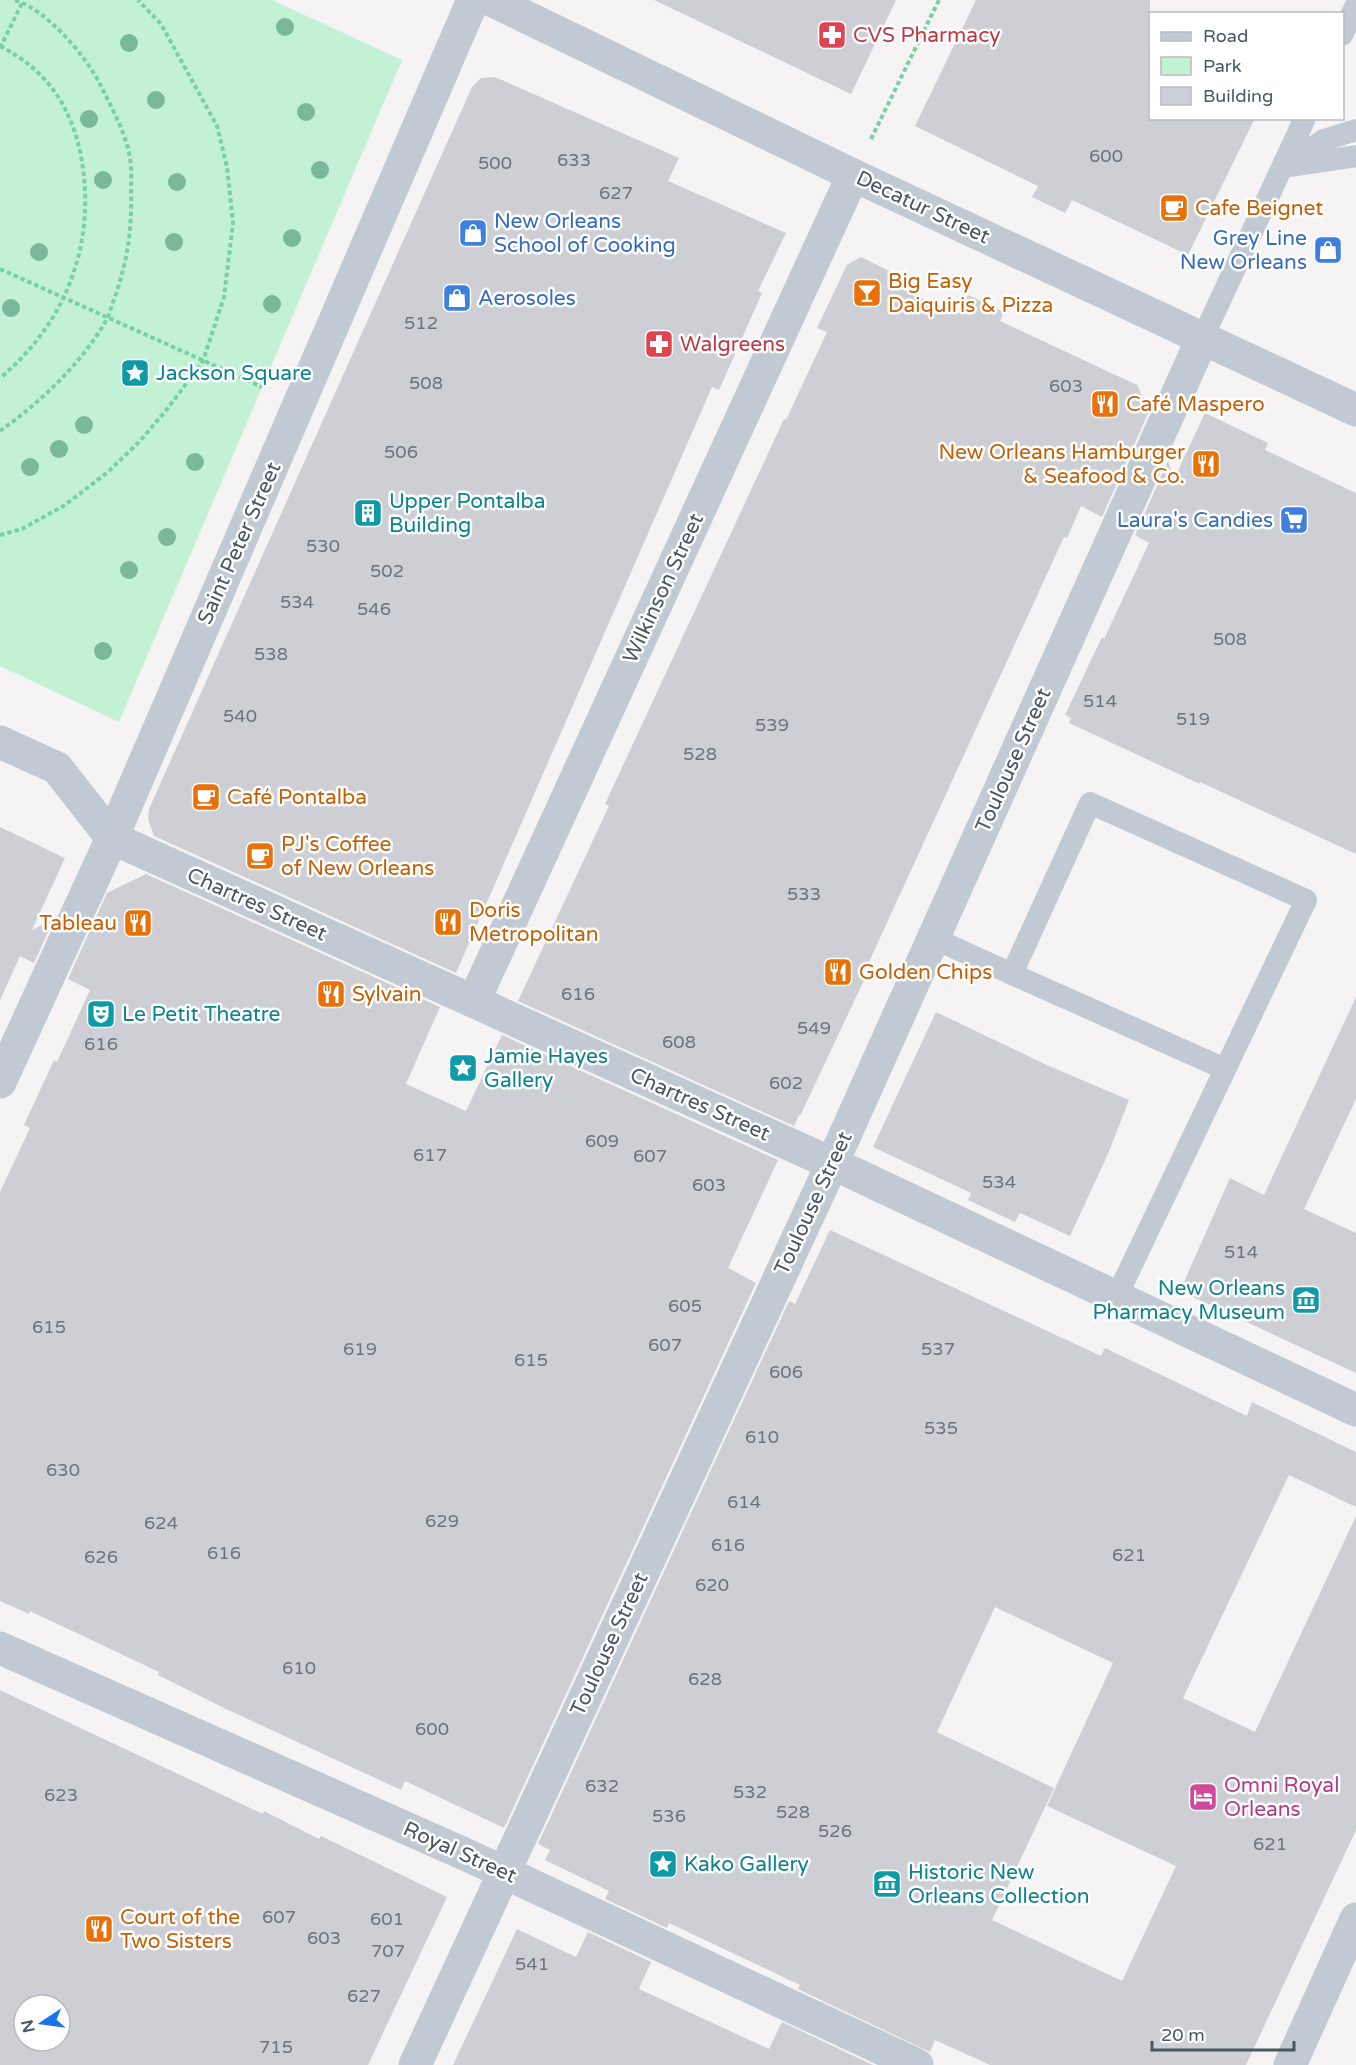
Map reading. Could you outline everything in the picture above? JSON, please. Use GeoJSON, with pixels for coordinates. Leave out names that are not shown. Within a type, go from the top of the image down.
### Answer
{"type":"FeatureCollection","features":[{"type":"Feature","properties":{"kind":"street","name":"Saint Peter Street"},"geometry":{"type":"LineString","coordinates":[[0,1082],[112,838],[280,396],[473,0]]}},
{"type":"Feature","properties":{"kind":"street","name":"Decatur Street"},"geometry":{"type":"LineString","coordinates":[[492,0],[853,175],[1356,410]]}},
{"type":"Feature","properties":{"kind":"street","name":"Wilkinson Street"},"geometry":{"type":"LineString","coordinates":[[474,1001],[853,175]]}},
{"type":"Feature","properties":{"kind":"street","name":"Toulouse Street"},"geometry":{"type":"LineString","coordinates":[[416,2065],[832,1164],[1203,337]]}},
{"type":"Feature","properties":{"kind":"street","name":"Chartres Street"},"geometry":{"type":"LineString","coordinates":[[0,742],[57,768],[112,838],[832,1164],[1356,1410]]}},
{"type":"Feature","properties":{"kind":"street"},"geometry":{"type":"LineString","coordinates":[[57,768],[128,797]]}},
{"type":"Feature","properties":{"kind":"street","name":"Royal Street"},"geometry":{"type":"LineString","coordinates":[[0,1648],[505,1872],[917,2065]]}},
{"type":"Feature","properties":{"kind":"street"},"geometry":{"type":"LineString","coordinates":[[1290,2065],[1356,1919]]}},
{"type":"Feature","properties":{"kind":"lane"},"geometry":{"type":"LineString","coordinates":[[1344,31],[1356,5]]}},
{"type":"Feature","properties":{"kind":"lane"},"geometry":{"type":"LineString","coordinates":[[1203,337],[1304,120]]}},
{"type":"Feature","properties":{"kind":"lane"},"geometry":{"type":"LineString","coordinates":[[1283,167],[1324,140],[1356,130]]}},
{"type":"Feature","properties":{"kind":"lane"},"geometry":{"type":"LineString","coordinates":[[1283,167],[1356,156]]}},
{"type":"Feature","properties":{"kind":"lane"},"geometry":{"type":"LineString","coordinates":[[1012,974],[1090,803],[1306,900],[1116,1298]]}},
{"type":"Feature","properties":{"kind":"lane"},"geometry":{"type":"LineString","coordinates":[[933,938],[1225,1069]]}},
{"type":"Feature","properties":{"kind":"path"},"geometry":{"type":"LineString","coordinates":[[0,430],[40,399],[57,382],[82,355],[108,318],[131,238],[130,158],[118,122],[94,73],[75,48],[48,20],[22,1],[15,0]]}},
{"type":"Feature","properties":{"kind":"path"},"geometry":{"type":"LineString","coordinates":[[0,536],[22,529],[65,505],[108,472],[154,424],[203,361],[224,297],[233,223],[227,167],[218,126],[161,24],[138,0]]}},
{"type":"Feature","properties":{"kind":"path"},"geometry":{"type":"LineString","coordinates":[[853,175],[939,0]]}},
{"type":"Feature","properties":{"kind":"path"},"geometry":{"type":"LineString","coordinates":[[0,378],[39,338],[52,320],[78,260],[86,218],[86,193],[79,148],[74,128],[56,92],[43,75],[19,56],[0,47],[22,1]]}},
{"type":"Feature","properties":{"kind":"path"},"geometry":{"type":"LineString","coordinates":[[0,270],[280,396]]}},
{"type":"Feature","properties":{"kind":"green space","name":"Jackson Square"},"geometry":{"type":"Polygon","coordinates":[[[0,0],[272,0],[402,60],[119,722],[0,666],[0,0]]]}},
{"type":"Feature","properties":{"kind":"building"},"geometry":{"type":"Polygon","coordinates":[[[654,0],[896,0],[851,94],[654,0]]]}},
{"type":"Feature","properties":{"kind":"building"},"geometry":{"type":"Polygon","coordinates":[[[976,0],[1150,0],[1149,120],[1254,120],[1188,255],[1072,200],[1065,213],[1032,197],[1038,186],[915,126],[976,0]]]}},
{"type":"Feature","properties":{"kind":"building","name":"Upper Pontalba Building"},"geometry":{"type":"Polygon","coordinates":[[[495,77],[679,158],[668,181],[786,233],[758,291],[762,293],[719,390],[712,387],[456,973],[154,836],[148,819],[149,809],[472,87],[481,78],[495,77]]]}},
{"type":"Feature","properties":{"kind":"building"},"geometry":{"type":"Polygon","coordinates":[[[861,257],[897,275],[893,285],[958,314],[968,295],[1004,312],[1000,321],[1137,385],[1149,411],[1102,517],[1081,506],[1067,538],[1064,537],[863,975],[866,976],[794,1126],[518,1001],[609,806],[605,804],[784,419],[786,420],[827,332],[817,328],[847,265],[861,257]]]}},
{"type":"Feature","properties":{"kind":"building"},"geometry":{"type":"Polygon","coordinates":[[[1205,413],[1268,443],[1265,450],[1356,493],[1356,854],[1069,723],[1071,718],[1065,715],[1149,543],[1135,535],[1168,461],[1174,479],[1205,413]]]}},
{"type":"Feature","properties":{"kind":"building"},"geometry":{"type":"Polygon","coordinates":[[[0,827],[65,858],[32,930],[54,919],[34,963],[20,956],[0,1000],[0,827]]]}},
{"type":"Feature","properties":{"kind":"building"},"geometry":{"type":"Polygon","coordinates":[[[146,874],[440,1007],[406,1084],[466,1111],[502,1035],[778,1160],[728,1268],[756,1283],[504,1828],[405,1781],[401,1790],[224,1708],[158,1675],[159,1672],[30,1611],[29,1614],[0,1601],[0,1192],[30,1128],[24,1125],[54,1060],[57,1062],[90,990],[68,979],[107,893],[146,874]]]}},
{"type":"Feature","properties":{"kind":"building"},"geometry":{"type":"Polygon","coordinates":[[[1356,997],[1356,1099],[1304,1209],[1356,1233],[1356,1373],[1180,1291],[1230,1178],[1264,1195],[1356,997]]]}},
{"type":"Feature","properties":{"kind":"building"},"geometry":{"type":"Polygon","coordinates":[[[936,1012],[1049,1066],[1129,1100],[1108,1154],[1070,1236],[1020,1213],[1015,1222],[968,1200],[971,1193],[873,1147],[936,1012]]]}},
{"type":"Feature","properties":{"kind":"building"},"geometry":{"type":"Polygon","coordinates":[[[830,1230],[1101,1356],[1105,1348],[1247,1416],[1252,1402],[1356,1452],[1356,1507],[1289,1475],[1183,1698],[1255,1732],[1356,1516],[1356,1830],[1246,2065],[990,2065],[935,2040],[930,2052],[798,1989],[800,1985],[669,1923],[667,1928],[605,1899],[609,1891],[545,1860],[550,1850],[538,1844],[789,1301],[795,1304],[830,1230]],[[995,1607],[937,1732],[1054,1788],[992,1920],[1122,1981],[1176,1866],[1047,1806],[1113,1663],[995,1607]]]}},
{"type":"Feature","properties":{"kind":"building"},"geometry":{"type":"Polygon","coordinates":[[[0,1690],[263,1814],[264,1811],[319,1839],[321,1836],[447,1897],[368,2065],[0,2065],[0,1690]]]}},
{"type":"Feature","properties":{"kind":"building"},"geometry":{"type":"Polygon","coordinates":[[[517,1929],[576,1957],[588,1932],[651,1962],[639,1989],[769,2049],[782,2022],[873,2065],[453,2065],[517,1929]]]}},
{"type":"Feature","properties":{"kind":"place","name":"CVS Pharmacy"},"geometry":{"type":"Point","coordinates":[832,35]}},
{"type":"Feature","properties":{"kind":"place","name":"Cafe Beignet"},"geometry":{"type":"Point","coordinates":[1174,208]}},
{"type":"Feature","properties":{"kind":"place","name":"New Orleans School of Cooking"},"geometry":{"type":"Point","coordinates":[473,233]}},
{"type":"Feature","properties":{"kind":"place","name":"Grey Line New Orleans"},"geometry":{"type":"Point","coordinates":[1328,250]}},
{"type":"Feature","properties":{"kind":"place","name":"Big Easy Daiquiris & Pizza"},"geometry":{"type":"Point","coordinates":[867,293]}},
{"type":"Feature","properties":{"kind":"place","name":"Aerosoles"},"geometry":{"type":"Point","coordinates":[457,298]}},
{"type":"Feature","properties":{"kind":"place","name":"Walgreens"},"geometry":{"type":"Point","coordinates":[659,344]}},
{"type":"Feature","properties":{"kind":"place","name":"Jackson Square"},"geometry":{"type":"Point","coordinates":[135,373]}},
{"type":"Feature","properties":{"kind":"place","name":"Café Maspero"},"geometry":{"type":"Point","coordinates":[1105,404]}},
{"type":"Feature","properties":{"kind":"place","name":"New Orleans Hamburger & Seafood & Co."},"geometry":{"type":"Point","coordinates":[1206,464]}},
{"type":"Feature","properties":{"kind":"place","name":"Upper Pontalba Building"},"geometry":{"type":"Point","coordinates":[368,513]}},
{"type":"Feature","properties":{"kind":"place","name":"Laura's Candies"},"geometry":{"type":"Point","coordinates":[1294,520]}},
{"type":"Feature","properties":{"kind":"place","name":"Café Pontalba"},"geometry":{"type":"Point","coordinates":[206,797]}},
{"type":"Feature","properties":{"kind":"place","name":"PJ's Coffee of New Orleans"},"geometry":{"type":"Point","coordinates":[260,856]}},
{"type":"Feature","properties":{"kind":"place","name":"Doris Metropolitan"},"geometry":{"type":"Point","coordinates":[448,922]}},
{"type":"Feature","properties":{"kind":"place","name":"Tableau"},"geometry":{"type":"Point","coordinates":[138,923]}},
{"type":"Feature","properties":{"kind":"place","name":"Golden Chips"},"geometry":{"type":"Point","coordinates":[838,972]}},
{"type":"Feature","properties":{"kind":"place","name":"Sylvain"},"geometry":{"type":"Point","coordinates":[331,994]}},
{"type":"Feature","properties":{"kind":"place","name":"Le Petit Theatre"},"geometry":{"type":"Point","coordinates":[101,1014]}},
{"type":"Feature","properties":{"kind":"place","name":"Jamie Hayes Gallery"},"geometry":{"type":"Point","coordinates":[463,1068]}},
{"type":"Feature","properties":{"kind":"place","name":"New Orleans Pharmacy Museum"},"geometry":{"type":"Point","coordinates":[1306,1300]}},
{"type":"Feature","properties":{"kind":"place","name":"Omni Royal Orleans"},"geometry":{"type":"Point","coordinates":[1203,1797]}},
{"type":"Feature","properties":{"kind":"place","name":"Kako Gallery"},"geometry":{"type":"Point","coordinates":[663,1864]}},
{"type":"Feature","properties":{"kind":"place","name":"Historic New Orleans Collection"},"geometry":{"type":"Point","coordinates":[887,1884]}},
{"type":"Feature","properties":{"kind":"place","name":"Court of the Two Sisters"},"geometry":{"type":"Point","coordinates":[99,1929]}}]}
